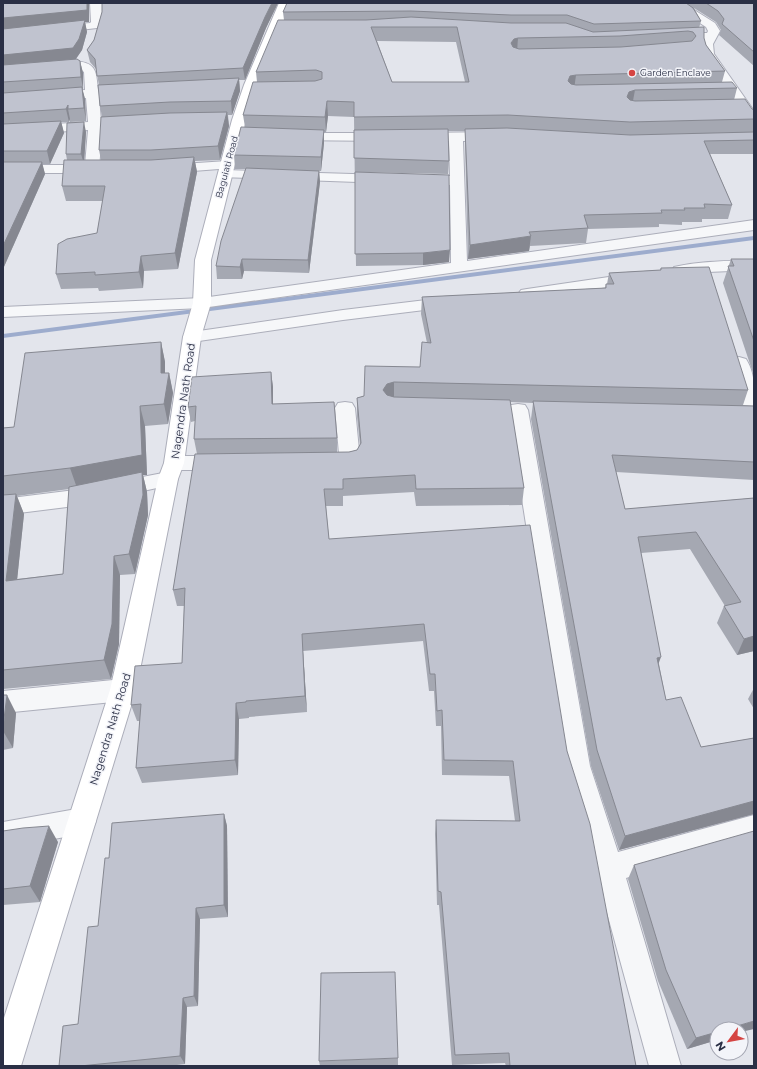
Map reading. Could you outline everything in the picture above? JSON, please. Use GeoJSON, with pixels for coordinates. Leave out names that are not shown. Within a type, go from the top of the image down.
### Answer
{"type":"FeatureCollection","features":[{"type":"Feature","properties":{"kind":"street"},"geometry":{"type":"LineString","coordinates":[[92,38],[96,25],[96,3]]}},
{"type":"Feature","properties":{"kind":"street","name":"Baguiati Road"},"geometry":{"type":"LineString","coordinates":[[192,337],[202,303],[203,260],[239,120],[253,89],[273,29],[285,3]]}},
{"type":"Feature","properties":{"kind":"street"},"geometry":{"type":"LineString","coordinates":[[675,3],[711,25],[714,31],[702,49],[710,58],[754,121]]}},
{"type":"Feature","properties":{"kind":"street"},"geometry":{"type":"LineString","coordinates":[[3,35],[96,25]]}},
{"type":"Feature","properties":{"kind":"street"},"geometry":{"type":"LineString","coordinates":[[273,29],[289,29]]}},
{"type":"Feature","properties":{"kind":"street"},"geometry":{"type":"LineString","coordinates":[[666,38],[711,36]]}},
{"type":"Feature","properties":{"kind":"street"},"geometry":{"type":"LineString","coordinates":[[3,72],[84,61],[90,71],[96,126],[92,169]]}},
{"type":"Feature","properties":{"kind":"street"},"geometry":{"type":"LineString","coordinates":[[234,85],[253,89]]}},
{"type":"Feature","properties":{"kind":"street"},"geometry":{"type":"LineString","coordinates":[[3,100],[139,90]]}},
{"type":"Feature","properties":{"kind":"street"},"geometry":{"type":"LineString","coordinates":[[717,91],[733,91]]}},
{"type":"Feature","properties":{"kind":"street"},"geometry":{"type":"LineString","coordinates":[[730,109],[745,109]]}},
{"type":"Feature","properties":{"kind":"street"},"geometry":{"type":"LineString","coordinates":[[224,120],[239,120]]}},
{"type":"Feature","properties":{"kind":"street"},"geometry":{"type":"LineString","coordinates":[[3,131],[141,123]]}},
{"type":"Feature","properties":{"kind":"street"},"geometry":{"type":"LineString","coordinates":[[235,136],[250,136]]}},
{"type":"Feature","properties":{"kind":"street"},"geometry":{"type":"LineString","coordinates":[[281,137],[506,136]]}},
{"type":"Feature","properties":{"kind":"street"},"geometry":{"type":"LineString","coordinates":[[456,137],[459,266]]}},
{"type":"Feature","properties":{"kind":"street"},"geometry":{"type":"LineString","coordinates":[[3,169],[108,169]]}},
{"type":"Feature","properties":{"kind":"street"},"geometry":{"type":"LineString","coordinates":[[154,169],[226,170],[457,181]]}},
{"type":"Feature","properties":{"kind":"street"},"geometry":{"type":"LineString","coordinates":[[3,312],[202,303],[754,225]]}},
{"type":"Feature","properties":{"kind":"street"},"geometry":{"type":"LineString","coordinates":[[510,296],[656,275],[711,274],[754,265]]}},
{"type":"Feature","properties":{"kind":"street"},"geometry":{"type":"LineString","coordinates":[[192,337],[343,315],[470,300]]}},
{"type":"Feature","properties":{"kind":"street","name":"Nagendra Nath Road"},"geometry":{"type":"LineString","coordinates":[[5,1066],[123,690],[171,471],[192,337]]}},
{"type":"Feature","properties":{"kind":"street"},"geometry":{"type":"LineString","coordinates":[[742,355],[749,414]]}},
{"type":"Feature","properties":{"kind":"street"},"geometry":{"type":"LineString","coordinates":[[310,462],[350,461],[345,408]]}},
{"type":"Feature","properties":{"kind":"street"},"geometry":{"type":"LineString","coordinates":[[518,410],[577,766],[609,869],[665,1066]]}},
{"type":"Feature","properties":{"kind":"street"},"geometry":{"type":"LineString","coordinates":[[3,506],[75,498],[171,471],[238,462]]}},
{"type":"Feature","properties":{"kind":"street"},"geometry":{"type":"LineString","coordinates":[[3,702],[123,690]]}},
{"type":"Feature","properties":{"kind":"street"},"geometry":{"type":"LineString","coordinates":[[3,835],[82,821]]}},
{"type":"Feature","properties":{"kind":"street"},"geometry":{"type":"LineString","coordinates":[[609,869],[754,828]]}},
{"type":"Feature","properties":{"kind":"building"},"geometry":{"type":"Polygon","coordinates":[[[3,3],[87,3],[87,10],[3,18],[3,3]]]}},
{"type":"Feature","properties":{"kind":"building"},"geometry":{"type":"Polygon","coordinates":[[[102,3],[272,3],[243,68],[97,76],[95,59],[87,50],[94,40],[102,12],[102,3]]]}},
{"type":"Feature","properties":{"kind":"building"},"geometry":{"type":"Polygon","coordinates":[[[287,3],[686,3],[693,8],[701,21],[594,24],[567,15],[511,15],[411,11],[283,12],[287,3]]]}},
{"type":"Feature","properties":{"kind":"building"},"geometry":{"type":"Polygon","coordinates":[[[706,3],[754,3],[754,52],[722,24],[724,19],[718,11],[706,3]]]}},
{"type":"Feature","properties":{"kind":"building"},"geometry":{"type":"Polygon","coordinates":[[[411,17],[511,23],[566,23],[593,32],[704,27],[704,38],[706,45],[725,71],[576,75],[570,76],[568,81],[571,84],[576,85],[732,82],[737,88],[635,90],[629,92],[627,97],[630,100],[635,101],[745,99],[754,110],[754,119],[630,122],[508,115],[354,117],[354,102],[327,101],[325,117],[243,115],[253,82],[315,81],[322,79],[322,72],[316,70],[256,72],[278,20],[366,20],[411,17]],[[371,27],[392,82],[469,82],[457,27],[371,27]],[[688,31],[620,36],[518,38],[514,39],[511,43],[513,47],[519,49],[621,47],[692,41],[696,36],[693,32],[688,31]]]}},
{"type":"Feature","properties":{"kind":"building"},"geometry":{"type":"Polygon","coordinates":[[[85,20],[79,39],[73,48],[3,55],[3,29],[85,20]]]}},
{"type":"Feature","properties":{"kind":"building"},"geometry":{"type":"Polygon","coordinates":[[[77,59],[80,61],[81,77],[3,82],[3,65],[77,59]]]}},
{"type":"Feature","properties":{"kind":"building"},"geometry":{"type":"Polygon","coordinates":[[[239,78],[231,101],[170,102],[100,106],[98,85],[239,78]]]}},
{"type":"Feature","properties":{"kind":"building"},"geometry":{"type":"Polygon","coordinates":[[[82,87],[84,108],[68,109],[68,105],[66,109],[3,113],[3,93],[82,87]]]}},
{"type":"Feature","properties":{"kind":"building"},"geometry":{"type":"Polygon","coordinates":[[[227,112],[218,146],[151,150],[99,150],[101,117],[170,113],[227,112]]]}},
{"type":"Feature","properties":{"kind":"building"},"geometry":{"type":"Polygon","coordinates":[[[61,121],[47,151],[3,151],[3,124],[61,121]]]}},
{"type":"Feature","properties":{"kind":"building"},"geometry":{"type":"Polygon","coordinates":[[[84,122],[81,154],[66,154],[67,123],[84,122]]]}},
{"type":"Feature","properties":{"kind":"building"},"geometry":{"type":"Polygon","coordinates":[[[241,127],[324,130],[321,157],[234,155],[241,127]]]}},
{"type":"Feature","properties":{"kind":"building"},"geometry":{"type":"Polygon","coordinates":[[[507,128],[630,135],[754,132],[754,140],[704,141],[732,205],[704,204],[705,208],[661,210],[662,213],[584,215],[588,228],[529,232],[531,236],[470,245],[465,129],[507,128]]]}},
{"type":"Feature","properties":{"kind":"building"},"geometry":{"type":"Polygon","coordinates":[[[448,129],[449,161],[354,158],[354,130],[448,129]]]}},
{"type":"Feature","properties":{"kind":"building"},"geometry":{"type":"Polygon","coordinates":[[[194,157],[175,253],[141,256],[139,272],[95,275],[95,272],[56,274],[58,244],[67,239],[97,233],[105,186],[62,186],[64,160],[151,160],[194,157]]]}},
{"type":"Feature","properties":{"kind":"building"},"geometry":{"type":"Polygon","coordinates":[[[3,162],[42,162],[3,246],[3,162]]]}},
{"type":"Feature","properties":{"kind":"building"},"geometry":{"type":"Polygon","coordinates":[[[246,168],[319,171],[308,260],[242,259],[240,267],[216,266],[221,241],[246,168]]]}},
{"type":"Feature","properties":{"kind":"building"},"geometry":{"type":"Polygon","coordinates":[[[355,172],[449,175],[450,250],[423,253],[355,254],[355,172]]]}},
{"type":"Feature","properties":{"kind":"building"},"geometry":{"type":"Polygon","coordinates":[[[731,259],[754,259],[754,341],[728,266],[734,266],[731,259]]]}},
{"type":"Feature","properties":{"kind":"building"},"geometry":{"type":"Polygon","coordinates":[[[709,267],[748,390],[394,382],[387,384],[383,390],[387,395],[394,397],[510,400],[524,488],[416,489],[415,475],[343,479],[343,489],[324,489],[329,539],[530,525],[567,751],[590,824],[636,1066],[510,1066],[509,1053],[455,1055],[441,892],[438,891],[436,820],[520,821],[513,761],[444,760],[442,710],[437,711],[435,674],[430,674],[424,624],[302,634],[305,696],[236,703],[235,760],[136,768],[141,704],[131,705],[135,666],[182,663],[185,588],[173,590],[195,454],[349,452],[357,450],[361,443],[357,398],[364,396],[365,366],[420,367],[422,342],[431,343],[422,297],[606,288],[606,284],[614,284],[609,273],[661,270],[661,268],[709,267]]]}},
{"type":"Feature","properties":{"kind":"building"},"geometry":{"type":"Polygon","coordinates":[[[161,342],[161,373],[169,373],[164,404],[140,406],[142,455],[70,468],[3,476],[3,428],[14,427],[25,353],[161,342]]]}},
{"type":"Feature","properties":{"kind":"building"},"geometry":{"type":"Polygon","coordinates":[[[271,372],[272,404],[334,402],[337,438],[194,439],[196,406],[188,407],[192,377],[271,372]]]}},
{"type":"Feature","properties":{"kind":"building"},"geometry":{"type":"Polygon","coordinates":[[[533,401],[754,406],[754,462],[612,455],[625,509],[754,498],[754,636],[744,639],[724,606],[741,602],[696,532],[638,537],[661,657],[657,658],[666,700],[681,697],[701,747],[754,738],[754,801],[625,836],[597,750],[533,401]]]}},
{"type":"Feature","properties":{"kind":"building"},"geometry":{"type":"Polygon","coordinates":[[[142,472],[143,495],[129,554],[114,556],[112,624],[104,660],[3,670],[3,495],[16,494],[6,581],[63,574],[69,487],[142,472]]]}},
{"type":"Feature","properties":{"kind":"building"},"geometry":{"type":"Polygon","coordinates":[[[3,695],[7,695],[3,727],[3,695]]]}},
{"type":"Feature","properties":{"kind":"building"},"geometry":{"type":"Polygon","coordinates":[[[224,814],[224,905],[196,908],[194,996],[183,998],[180,1056],[80,1066],[59,1066],[63,1026],[78,1024],[88,927],[98,926],[105,858],[109,858],[112,823],[224,814]]]}},
{"type":"Feature","properties":{"kind":"building"},"geometry":{"type":"Polygon","coordinates":[[[49,826],[30,886],[3,889],[3,831],[49,826]]]}},
{"type":"Feature","properties":{"kind":"building"},"geometry":{"type":"Polygon","coordinates":[[[754,831],[754,1021],[749,1022],[749,1021],[709,1021],[709,1034],[696,1038],[666,970],[634,865],[754,831]]]}},
{"type":"Feature","properties":{"kind":"building"},"geometry":{"type":"Polygon","coordinates":[[[395,972],[398,1058],[319,1061],[321,973],[395,972]]]}},
{"type":"Feature","properties":{"kind":"waterway"},"geometry":{"type":"LineString","coordinates":[[3,336],[754,238]]}},
{"type":"Feature","properties":{"kind":"place","name":"Garden Enclave"},"geometry":{"type":"Point","coordinates":[632,73]}}]}
